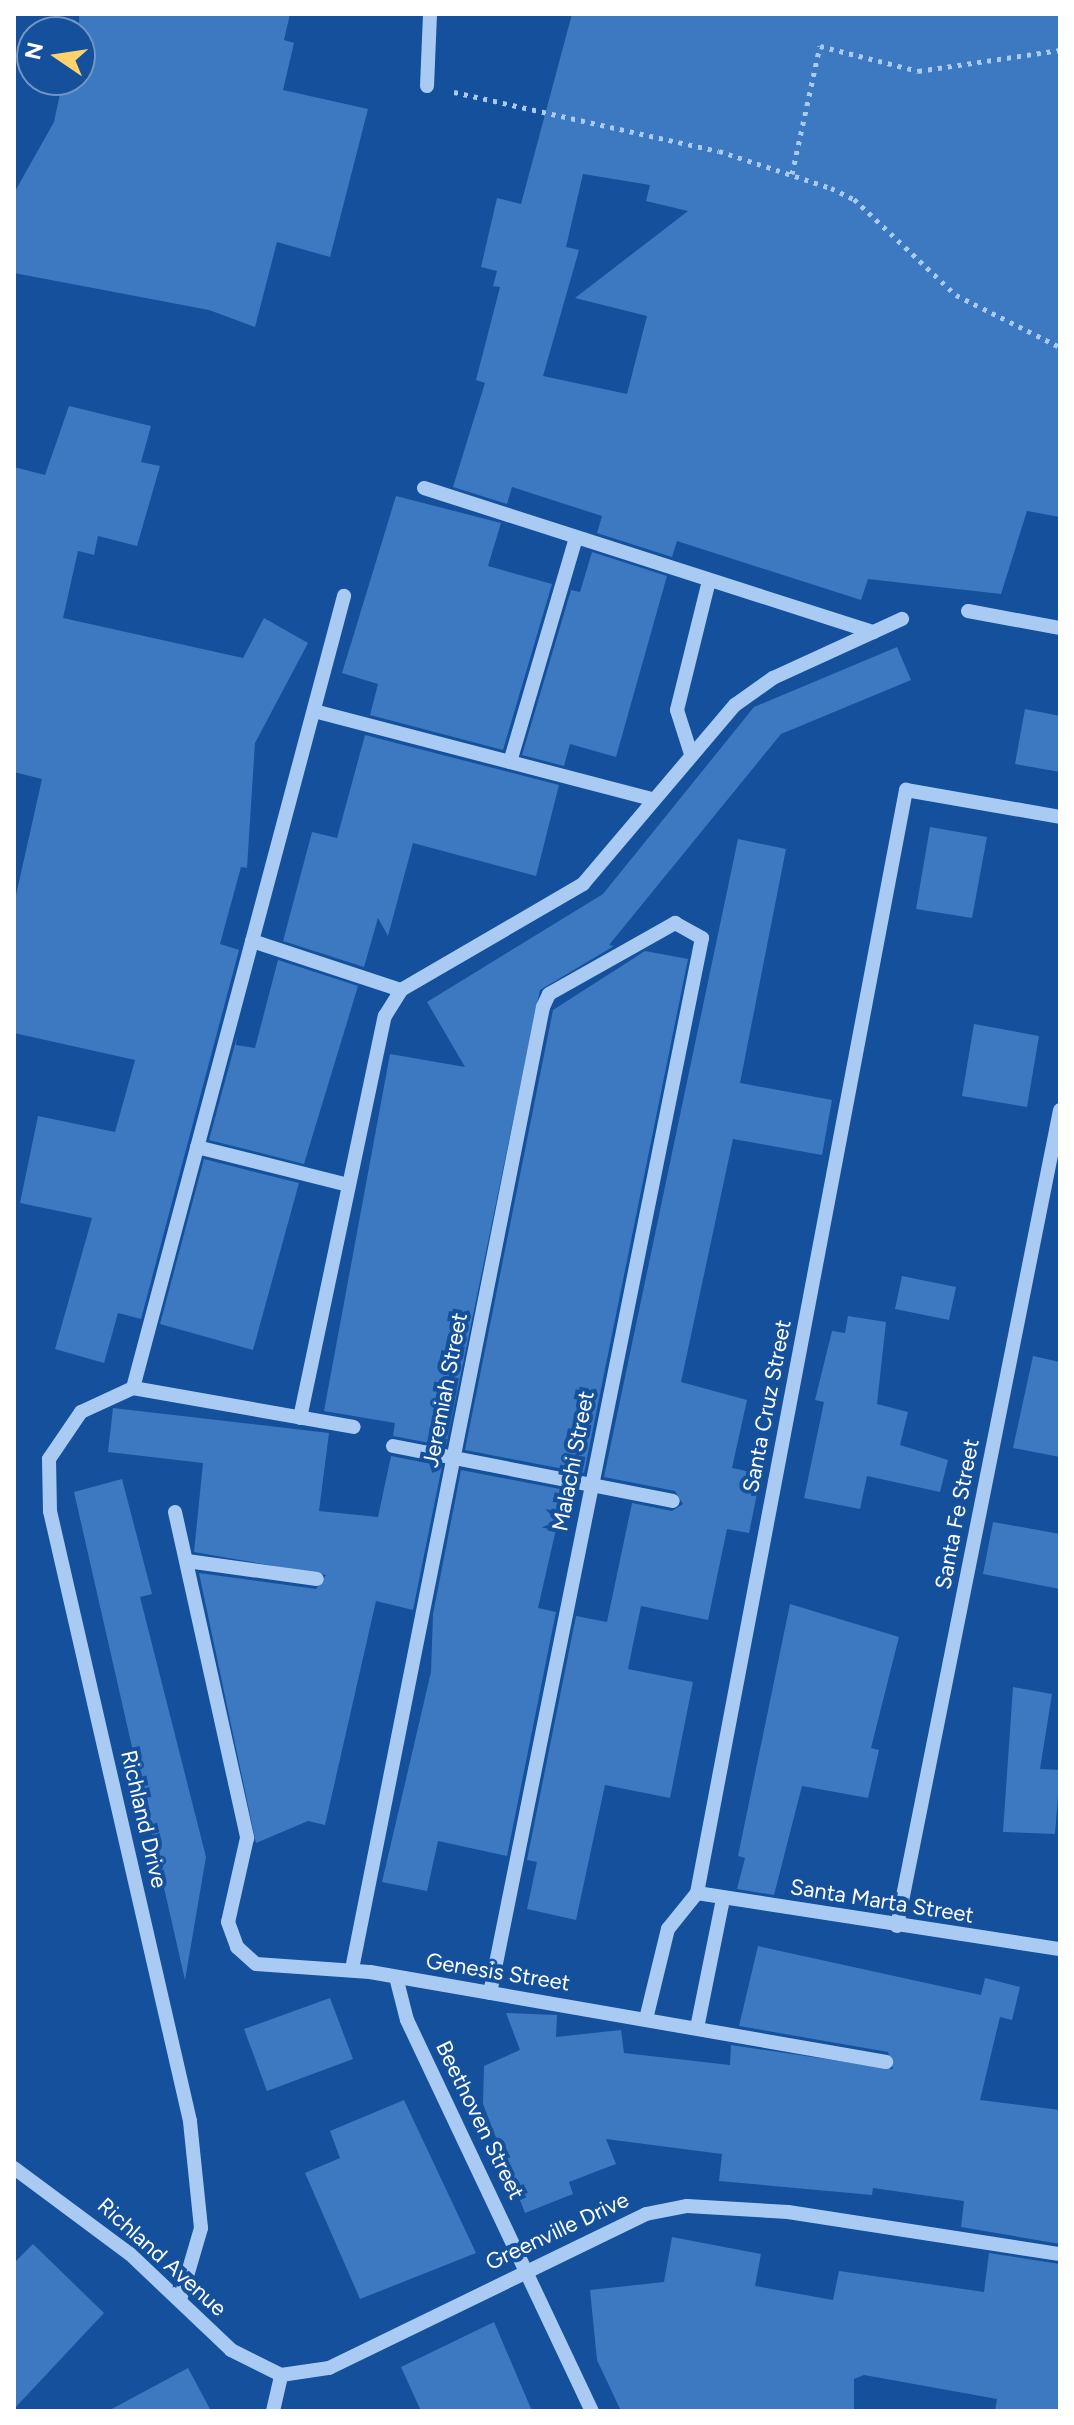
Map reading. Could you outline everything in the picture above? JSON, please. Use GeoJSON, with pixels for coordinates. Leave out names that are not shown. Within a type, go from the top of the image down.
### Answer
{"type":"FeatureCollection","features":[{"type":"Feature","properties":{"kind":"street"},"geometry":{"type":"LineString","coordinates":[[427,86],[430,14]]}},
{"type":"Feature","properties":{"kind":"street"},"geometry":{"type":"LineString","coordinates":[[424,488],[873,632]]}},
{"type":"Feature","properties":{"kind":"street"},"geometry":{"type":"LineString","coordinates":[[510,762],[576,538]]}},
{"type":"Feature","properties":{"kind":"street"},"geometry":{"type":"LineString","coordinates":[[691,754],[677,710],[709,581]]}},
{"type":"Feature","properties":{"kind":"street"},"geometry":{"type":"LineString","coordinates":[[344,596],[133,1388],[354,1427]]}},
{"type":"Feature","properties":{"kind":"street"},"geometry":{"type":"LineString","coordinates":[[968,611],[1060,628]]}},
{"type":"Feature","properties":{"kind":"street"},"geometry":{"type":"LineString","coordinates":[[300,1418],[385,1016],[401,990],[583,884],[651,799],[735,705],[773,678],[902,619]]}},
{"type":"Feature","properties":{"kind":"street"},"geometry":{"type":"LineString","coordinates":[[314,711],[651,799]]}},
{"type":"Feature","properties":{"kind":"street","name":"Santa Cruz Street"},"geometry":{"type":"LineString","coordinates":[[646,2019],[668,1929],[697,1893],[906,790],[1060,817]]}},
{"type":"Feature","properties":{"kind":"street","name":"Jeremiah Street"},"geometry":{"type":"LineString","coordinates":[[352,1969],[543,1007],[549,994],[655,928],[675,923],[702,938]]}},
{"type":"Feature","properties":{"kind":"street","name":"Malachi Street"},"geometry":{"type":"LineString","coordinates":[[490,1993],[702,938]]}},
{"type":"Feature","properties":{"kind":"street"},"geometry":{"type":"LineString","coordinates":[[252,941],[401,990]]}},
{"type":"Feature","properties":{"kind":"street","name":"Santa Fe Street"},"geometry":{"type":"LineString","coordinates":[[897,1926],[1060,1110]]}},
{"type":"Feature","properties":{"kind":"street"},"geometry":{"type":"LineString","coordinates":[[197,1147],[348,1185]]}},
{"type":"Feature","properties":{"kind":"street","name":"Richland Drive"},"geometry":{"type":"LineString","coordinates":[[133,1388],[108,1396],[62,1433],[48,1488],[190,2121],[201,2228],[180,2300]]}},
{"type":"Feature","properties":{"kind":"street"},"geometry":{"type":"LineString","coordinates":[[393,1446],[673,1501]]}},
{"type":"Feature","properties":{"kind":"street","name":"Genesis Street"},"geometry":{"type":"LineString","coordinates":[[175,1512],[247,1838],[228,1922],[237,1947],[256,1964],[352,1969],[886,2062]]}},
{"type":"Feature","properties":{"kind":"street"},"geometry":{"type":"LineString","coordinates":[[187,1561],[317,1579]]}},
{"type":"Feature","properties":{"kind":"street","name":"Santa Marta Street"},"geometry":{"type":"LineString","coordinates":[[697,1893],[1060,1949]]}},
{"type":"Feature","properties":{"kind":"street"},"geometry":{"type":"LineString","coordinates":[[697,2028],[723,1899]]}},
{"type":"Feature","properties":{"kind":"street","name":"Beethoven Street"},"geometry":{"type":"LineString","coordinates":[[396,1977],[407,2020],[527,2268],[592,2411]]}},
{"type":"Feature","properties":{"kind":"street","name":"Richland Avenue"},"geometry":{"type":"LineString","coordinates":[[14,2168],[55,2191],[180,2300],[231,2350],[281,2375]]}},
{"type":"Feature","properties":{"kind":"street","name":"Greenville Drive"},"geometry":{"type":"LineString","coordinates":[[281,2375],[329,2368],[527,2268],[646,2214],[687,2206],[788,2212],[1060,2254]]}},
{"type":"Feature","properties":{"kind":"street"},"geometry":{"type":"LineString","coordinates":[[273,2411],[281,2375]]}},
{"type":"Feature","properties":{"kind":"path"},"geometry":{"type":"LineString","coordinates":[[792,174],[820,46],[918,71],[1060,50]]}},
{"type":"Feature","properties":{"kind":"path"},"geometry":{"type":"LineString","coordinates":[[427,86],[792,174],[854,199],[956,295],[1060,347]]}},
{"type":"Feature","properties":{"kind":"building"},"geometry":{"type":"Polygon","coordinates":[[[290,14],[284,40],[294,43],[283,90],[368,109],[330,257],[277,242],[255,327],[209,310],[14,273],[14,193],[54,122],[60,96],[96,96],[96,16],[79,16],[290,14]]]}},
{"type":"Feature","properties":{"kind":"building"},"geometry":{"type":"Polygon","coordinates":[[[572,14],[1060,14],[1060,517],[1027,511],[1001,594],[868,579],[861,600],[677,541],[672,557],[597,533],[602,516],[512,487],[507,504],[453,487],[485,383],[476,380],[500,287],[493,286],[497,271],[481,267],[497,198],[521,204],[572,14]],[[583,174],[566,247],[579,250],[543,376],[627,394],[647,316],[575,298],[688,211],[646,201],[650,185],[583,174]]]}},
{"type":"Feature","properties":{"kind":"building"},"geometry":{"type":"Polygon","coordinates":[[[69,406],[151,426],[141,462],[160,466],[137,546],[98,536],[94,555],[78,551],[63,618],[243,658],[264,618],[308,643],[255,743],[247,868],[241,867],[220,944],[239,950],[141,1319],[118,1313],[104,1363],[55,1349],[92,1218],[20,1203],[38,1116],[115,1132],[135,1060],[14,1033],[14,904],[42,779],[14,772],[14,467],[45,475],[69,406]]]}},
{"type":"Feature","properties":{"kind":"building"},"geometry":{"type":"Polygon","coordinates":[[[396,496],[501,523],[488,566],[552,584],[503,750],[370,715],[378,684],[342,673],[396,496]]]}},
{"type":"Feature","properties":{"kind":"building"},"geometry":{"type":"Polygon","coordinates":[[[592,552],[667,576],[616,757],[570,744],[564,766],[522,755],[571,590],[580,592],[592,552]]]}},
{"type":"Feature","properties":{"kind":"building"},"geometry":{"type":"Polygon","coordinates":[[[897,647],[911,680],[781,734],[609,945],[614,946],[540,990],[446,1446],[393,1436],[395,1423],[324,1411],[390,1054],[465,1067],[427,1002],[603,894],[754,707],[897,647]]]}},
{"type":"Feature","properties":{"kind":"building"},"geometry":{"type":"Polygon","coordinates":[[[1025,709],[1060,716],[1060,772],[1015,764],[1025,709]]]}},
{"type":"Feature","properties":{"kind":"building"},"geometry":{"type":"Polygon","coordinates":[[[365,735],[559,785],[536,876],[413,843],[388,936],[378,918],[364,967],[283,941],[312,832],[337,838],[365,735]]]}},
{"type":"Feature","properties":{"kind":"building"},"geometry":{"type":"Polygon","coordinates":[[[930,827],[987,837],[972,918],[916,909],[930,827]]]}},
{"type":"Feature","properties":{"kind":"building"},"geometry":{"type":"Polygon","coordinates":[[[738,839],[786,849],[740,1083],[832,1100],[822,1155],[733,1139],[681,1382],[747,1400],[732,1468],[761,1474],[749,1533],[727,1529],[708,1620],[641,1606],[628,1669],[693,1682],[670,1798],[605,1785],[576,1920],[527,1909],[537,1862],[527,1860],[576,1616],[607,1622],[632,1503],[672,1511],[683,1504],[675,1491],[604,1477],[738,839]]]}},
{"type":"Feature","properties":{"kind":"building"},"geometry":{"type":"Polygon","coordinates":[[[645,951],[688,959],[584,1473],[465,1450],[553,1010],[645,951]]]}},
{"type":"Feature","properties":{"kind":"building"},"geometry":{"type":"Polygon","coordinates":[[[278,960],[358,986],[304,1164],[209,1140],[237,1037],[236,1045],[255,1048],[278,960]]]}},
{"type":"Feature","properties":{"kind":"building"},"geometry":{"type":"Polygon","coordinates":[[[974,1024],[1039,1036],[1027,1107],[962,1096],[974,1024]]]}},
{"type":"Feature","properties":{"kind":"building"},"geometry":{"type":"Polygon","coordinates":[[[204,1159],[299,1183],[253,1350],[160,1324],[204,1159]]]}},
{"type":"Feature","properties":{"kind":"building"},"geometry":{"type":"Polygon","coordinates":[[[902,1276],[956,1287],[949,1320],[895,1309],[902,1276]]]}},
{"type":"Feature","properties":{"kind":"building"},"geometry":{"type":"Polygon","coordinates":[[[848,1316],[886,1322],[877,1404],[908,1412],[900,1445],[948,1460],[940,1492],[867,1476],[860,1509],[804,1498],[824,1402],[815,1400],[832,1331],[845,1333],[848,1316]]]}},
{"type":"Feature","properties":{"kind":"building"},"geometry":{"type":"Polygon","coordinates":[[[1033,1356],[1060,1362],[1060,1457],[1013,1448],[1033,1356]]]}},
{"type":"Feature","properties":{"kind":"building"},"geometry":{"type":"Polygon","coordinates":[[[113,1408],[329,1433],[319,1511],[378,1517],[391,1456],[442,1466],[413,1610],[376,1601],[325,1825],[308,1821],[256,1843],[199,1573],[316,1589],[326,1575],[194,1552],[203,1463],[108,1452],[113,1408]]]}},
{"type":"Feature","properties":{"kind":"building"},"geometry":{"type":"Polygon","coordinates":[[[461,1470],[565,1490],[538,1608],[556,1612],[507,1856],[438,1841],[427,1891],[382,1882],[431,1672],[433,1614],[461,1470]]]}},
{"type":"Feature","properties":{"kind":"building"},"geometry":{"type":"Polygon","coordinates":[[[122,1479],[152,1594],[140,1597],[206,1857],[185,1980],[74,1492],[122,1479]]]}},
{"type":"Feature","properties":{"kind":"building"},"geometry":{"type":"Polygon","coordinates":[[[993,1522],[1060,1534],[1060,1589],[983,1574],[993,1522]]]}},
{"type":"Feature","properties":{"kind":"building"},"geometry":{"type":"Polygon","coordinates":[[[790,1604],[899,1637],[871,1748],[879,1750],[868,1798],[802,1786],[774,1895],[737,1889],[745,1858],[738,1856],[790,1604]]]}},
{"type":"Feature","properties":{"kind":"building"},"geometry":{"type":"Polygon","coordinates":[[[1013,1687],[1052,1694],[1040,1769],[1060,1770],[1055,1834],[1003,1832],[1013,1687]]]}},
{"type":"Feature","properties":{"kind":"building"},"geometry":{"type":"Polygon","coordinates":[[[758,1946],[981,1995],[985,1978],[1020,1987],[1012,2020],[1000,2017],[980,2100],[1060,2110],[1060,2244],[961,2227],[964,2201],[873,2188],[872,2195],[719,2181],[722,2154],[606,2139],[616,2164],[569,2182],[573,2194],[525,2213],[483,2104],[484,2066],[520,2050],[506,2013],[557,2015],[556,2037],[621,2030],[624,2053],[730,2065],[731,2045],[893,2069],[888,2052],[739,2026],[758,1946]]]}},
{"type":"Feature","properties":{"kind":"building"},"geometry":{"type":"Polygon","coordinates":[[[330,1998],[353,2059],[267,2091],[244,2029],[330,1998]]]}},
{"type":"Feature","properties":{"kind":"building"},"geometry":{"type":"Polygon","coordinates":[[[404,2100],[476,2253],[360,2299],[305,2173],[340,2158],[330,2131],[404,2100]]]}},
{"type":"Feature","properties":{"kind":"building"},"geometry":{"type":"Polygon","coordinates":[[[672,2237],[761,2254],[755,2286],[833,2300],[839,2271],[984,2292],[989,2253],[1060,2264],[1060,2411],[995,2411],[997,2399],[864,2375],[854,2379],[854,2411],[621,2411],[597,2360],[590,2290],[664,2282],[672,2237]]]}},
{"type":"Feature","properties":{"kind":"building"},"geometry":{"type":"Polygon","coordinates":[[[33,2244],[104,2313],[14,2409],[14,2263],[33,2244]]]}},
{"type":"Feature","properties":{"kind":"building"},"geometry":{"type":"Polygon","coordinates":[[[494,2322],[532,2411],[421,2411],[401,2367],[494,2322]]]}},
{"type":"Feature","properties":{"kind":"building"},"geometry":{"type":"Polygon","coordinates":[[[188,2368],[211,2411],[108,2411],[188,2368]]]}}]}
